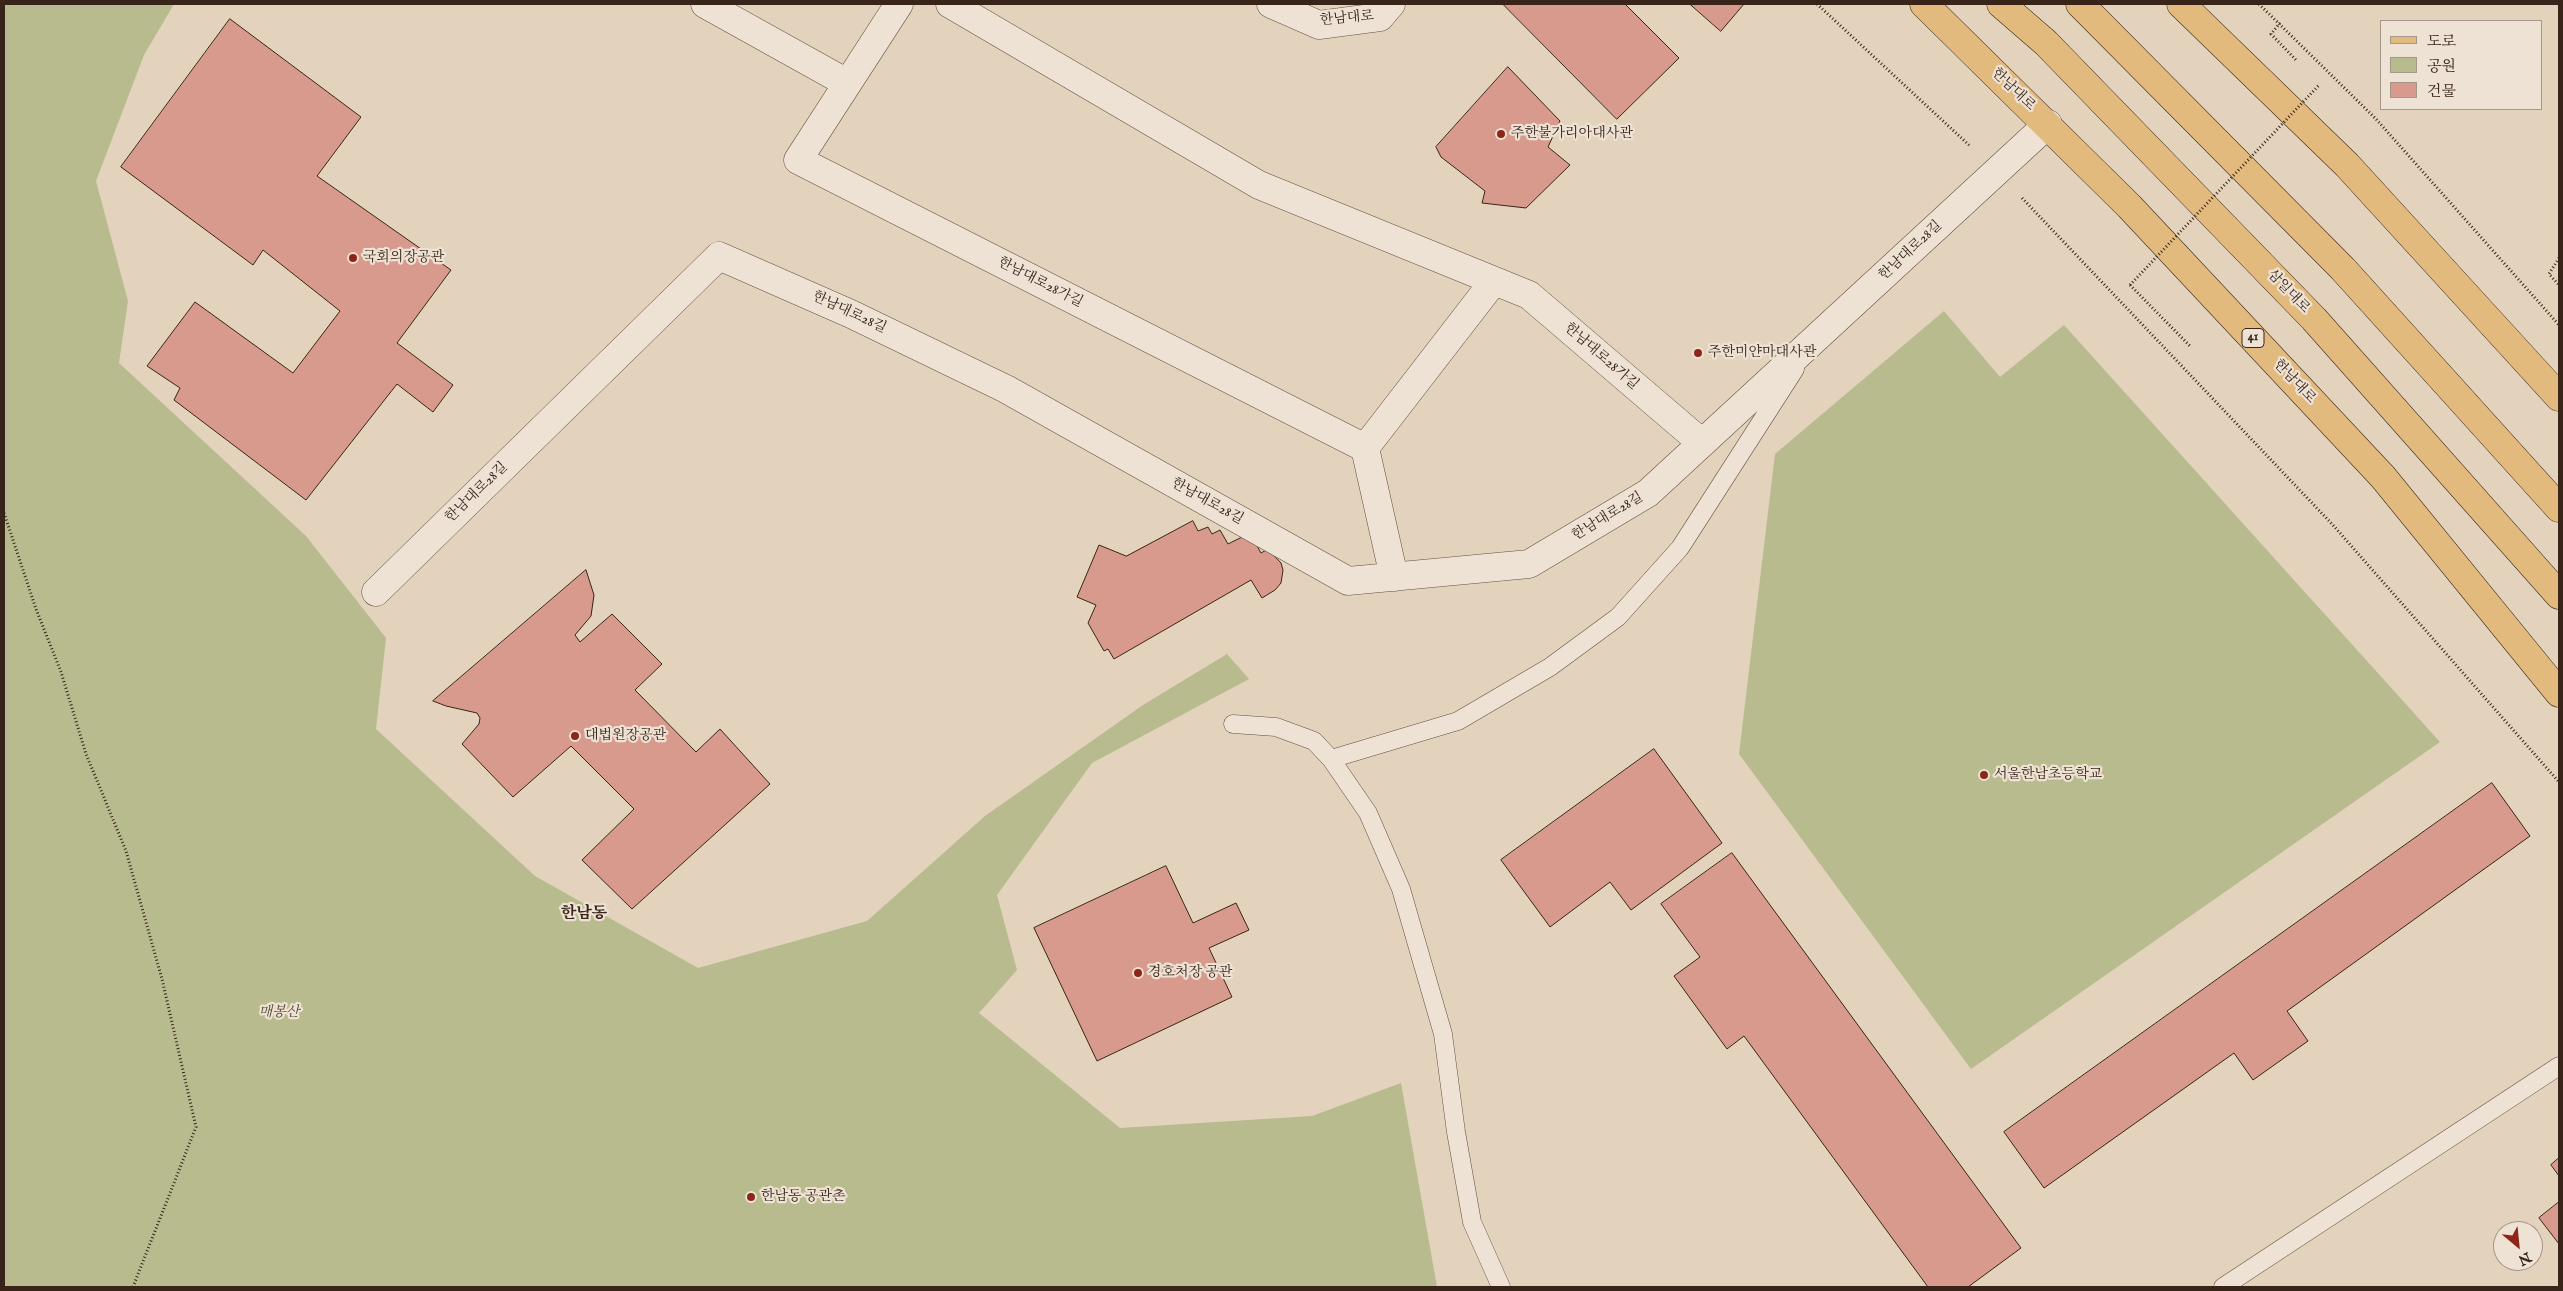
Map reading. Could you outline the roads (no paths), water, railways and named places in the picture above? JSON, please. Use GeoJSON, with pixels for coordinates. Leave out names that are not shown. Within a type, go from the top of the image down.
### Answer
{"type":"FeatureCollection","features":[{"type":"Feature","properties":{"kind":"main road","name":"한남대로"},"geometry":{"type":"LineString","coordinates":[[1924,4],[2048,124],[2129,206],[2383,477],[2559,693]]}},
{"type":"Feature","properties":{"kind":"main road","name":"삼일대로"},"geometry":{"type":"LineString","coordinates":[[2001,4],[2046,44],[2314,320],[2559,595]]}},
{"type":"Feature","properties":{"kind":"main road"},"geometry":{"type":"LineString","coordinates":[[2080,4],[2343,269],[2559,508]]}},
{"type":"Feature","properties":{"kind":"main road"},"geometry":{"type":"LineString","coordinates":[[2181,4],[2347,165],[2559,397]]}},
{"type":"Feature","properties":{"kind":"street"},"geometry":{"type":"LineString","coordinates":[[704,4],[847,83]]}},
{"type":"Feature","properties":{"kind":"street","name":"한남대로28가길"},"geometry":{"type":"LineString","coordinates":[[899,4],[798,160],[1365,448]]}},
{"type":"Feature","properties":{"kind":"street","name":"한남대로28가길"},"geometry":{"type":"LineString","coordinates":[[950,4],[1259,185],[1529,295],[1702,443]]}},
{"type":"Feature","properties":{"kind":"street","name":"한남대로"},"geometry":{"type":"LineString","coordinates":[[1271,4],[1319,25],[1380,17],[1391,4]]}},
{"type":"Feature","properties":{"kind":"street","name":"한남대로28길"},"geometry":{"type":"LineString","coordinates":[[376,592],[719,256],[852,314],[1006,389],[1348,581],[1529,564],[1648,493],[2048,124]]}},
{"type":"Feature","properties":{"kind":"street"},"geometry":{"type":"LineString","coordinates":[[1394,577],[1365,448],[1494,281]]}},
{"type":"Feature","properties":{"kind":"lane"},"geometry":{"type":"LineString","coordinates":[[1331,759],[1458,721],[1550,667],[1618,616],[1680,548],[1812,341]]}},
{"type":"Feature","properties":{"kind":"lane"},"geometry":{"type":"LineString","coordinates":[[1233,724],[1276,727],[1314,741],[1331,759],[1368,814],[1401,889],[1443,1034],[1456,1132],[1472,1222],[1500,1287]]}},
{"type":"Feature","properties":{"kind":"lane"},"geometry":{"type":"LineString","coordinates":[[2223,1287],[2559,1066]]}},
{"type":"Feature","properties":{"kind":"place","name":"주한불가리아대사관"},"geometry":{"type":"Point","coordinates":[1501,134]}},
{"type":"Feature","properties":{"kind":"place","name":"국회의장공관"},"geometry":{"type":"Point","coordinates":[353,258]}},
{"type":"Feature","properties":{"kind":"place","name":"주한미얀마대사관"},"geometry":{"type":"Point","coordinates":[1698,353]}},
{"type":"Feature","properties":{"kind":"place","name":"대법원장공관"},"geometry":{"type":"Point","coordinates":[575,736]}},
{"type":"Feature","properties":{"kind":"place","name":"서울한남초등학교"},"geometry":{"type":"Point","coordinates":[1984,775]}},
{"type":"Feature","properties":{"kind":"place","name":"경호처장 공관"},"geometry":{"type":"Point","coordinates":[1138,973]}},
{"type":"Feature","properties":{"kind":"place","name":"한남동 공관촌"},"geometry":{"type":"Point","coordinates":[751,1197]}},
{"type":"Feature","properties":{"kind":"district","name":"한남동"},"geometry":{"type":"Point","coordinates":[584,915]}},
{"type":"Feature","properties":{"kind":"park label","name":"매봉산"},"geometry":{"type":"Point","coordinates":[279,1013]}}]}
